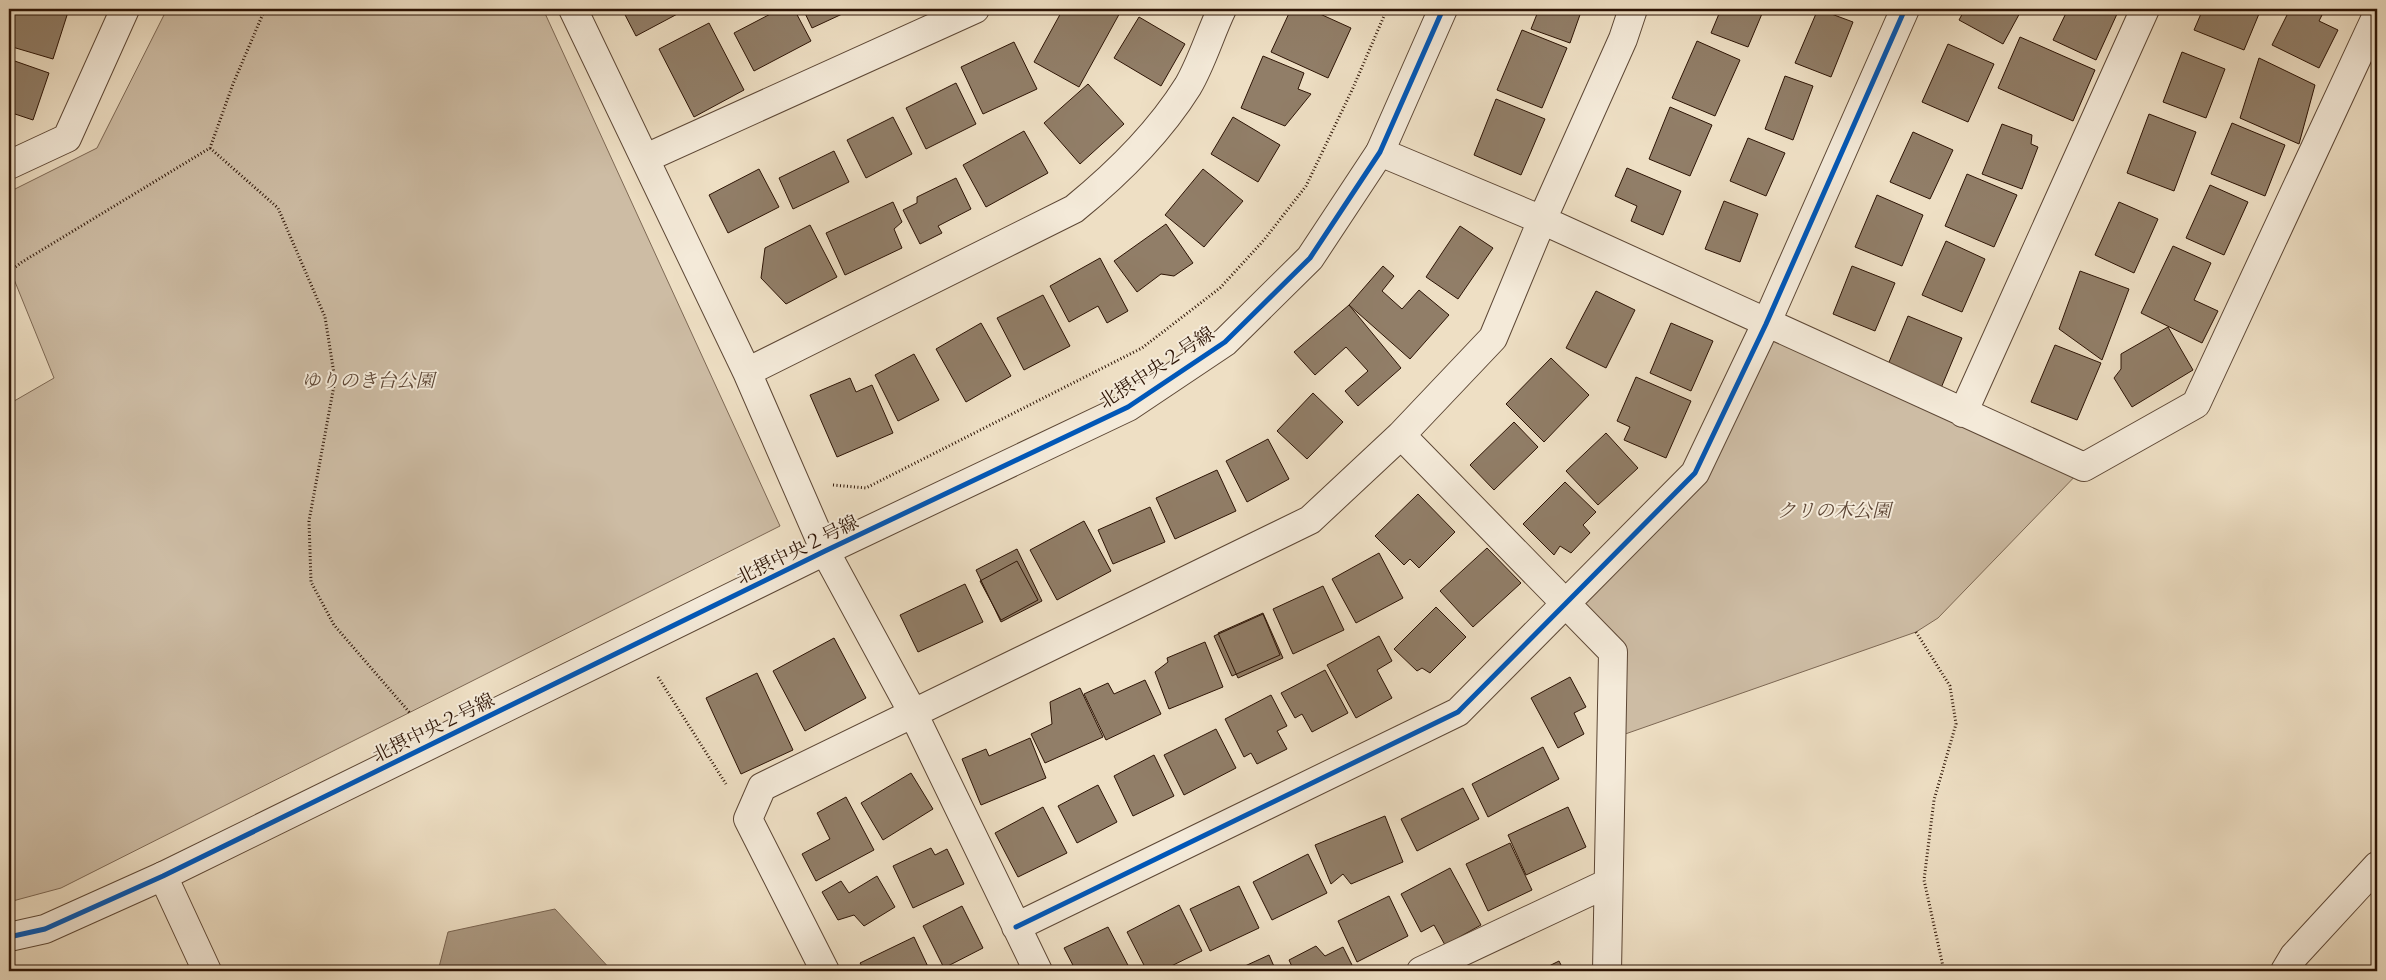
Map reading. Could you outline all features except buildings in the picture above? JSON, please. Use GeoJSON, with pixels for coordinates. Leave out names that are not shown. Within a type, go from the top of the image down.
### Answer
{"type":"FeatureCollection","features":[{"type":"Feature","properties":{"kind":"street"},"geometry":{"type":"LineString","coordinates":[[9,165],[67,138],[125,9]]}},
{"type":"Feature","properties":{"kind":"street"},"geometry":{"type":"LineString","coordinates":[[573,9],[646,158],[746,372],[825,551],[913,713],[1038,971]]}},
{"type":"Feature","properties":{"kind":"street"},"geometry":{"type":"LineString","coordinates":[[646,158],[975,9]]}},
{"type":"Feature","properties":{"kind":"street","name":"北摂中央２号線"},"geometry":{"type":"LineString","coordinates":[[9,937],[45,929],[163,876],[825,551],[1128,407],[1225,342],[1310,258],[1380,152],[1443,9]]}},
{"type":"Feature","properties":{"kind":"street"},"geometry":{"type":"LineString","coordinates":[[825,971],[748,818],[762,787],[1310,520],[1401,436],[1493,338],[1542,220],[1623,39],[1633,9]]}},
{"type":"Feature","properties":{"kind":"street"},"geometry":{"type":"LineString","coordinates":[[1016,927],[1458,712],[1695,473],[1766,324],[1905,9]]}},
{"type":"Feature","properties":{"kind":"street"},"geometry":{"type":"LineString","coordinates":[[1963,413],[2145,9]]}},
{"type":"Feature","properties":{"kind":"street"},"geometry":{"type":"LineString","coordinates":[[746,372],[1074,209],[1111,179],[1144,144],[1188,85],[1215,11]]}},
{"type":"Feature","properties":{"kind":"street"},"geometry":{"type":"LineString","coordinates":[[1380,152],[1542,220],[1766,324],[2084,467],[2196,404],[2377,15]]}},
{"type":"Feature","properties":{"kind":"street"},"geometry":{"type":"LineString","coordinates":[[1401,436],[1613,652],[1607,971]]}},
{"type":"Feature","properties":{"kind":"street"},"geometry":{"type":"LineString","coordinates":[[2285,971],[2294,956],[2377,866]]}},
{"type":"Feature","properties":{"kind":"street"},"geometry":{"type":"LineString","coordinates":[[163,876],[207,971]]}},
{"type":"Feature","properties":{"kind":"street"},"geometry":{"type":"LineString","coordinates":[[1421,971],[1608,883]]}},
{"type":"Feature","properties":{"kind":"path"},"geometry":{"type":"LineString","coordinates":[[10,271],[210,148],[233,84],[265,9]]}},
{"type":"Feature","properties":{"kind":"path"},"geometry":{"type":"LineString","coordinates":[[829,477],[833,485],[866,488],[1142,348],[1220,288],[1264,240],[1306,186],[1353,88],[1387,9]]}},
{"type":"Feature","properties":{"kind":"path"},"geometry":{"type":"LineString","coordinates":[[210,148],[278,208],[325,317],[335,380],[309,521],[311,582],[334,625],[410,713]]}},
{"type":"Feature","properties":{"kind":"path"},"geometry":{"type":"LineString","coordinates":[[1916,632],[1950,686],[1956,724],[1934,800],[1924,880],[1944,971]]}},
{"type":"Feature","properties":{"kind":"path"},"geometry":{"type":"LineString","coordinates":[[658,677],[748,818]]}},
{"type":"Feature","properties":{"kind":"green space","name":"ゆりのき台公園"},"geometry":{"type":"Polygon","coordinates":[[[167,9],[543,9],[780,526],[61,888],[9,902],[9,404],[54,378],[9,267],[9,192],[97,148],[167,9]]]}},
{"type":"Feature","properties":{"kind":"green space","name":"クリの木公園"},"geometry":{"type":"Polygon","coordinates":[[[1766,324],[2084,467],[1938,618],[1916,632],[1611,739],[1613,653],[1565,605],[1695,473],[1766,324]]]}},
{"type":"Feature","properties":{"kind":"shaded area"},"geometry":{"type":"Polygon","coordinates":[[[555,909],[612,971],[438,971],[448,932],[555,909]]]}},
{"type":"Feature","properties":{"kind":"cycle path"},"geometry":{"type":"LineString","coordinates":[[9,937],[45,929],[163,876],[825,551],[1128,407],[1225,342],[1310,258],[1380,152],[1443,9]]}},
{"type":"Feature","properties":{"kind":"cycle path"},"geometry":{"type":"LineString","coordinates":[[1016,927],[1458,712],[1695,473],[1766,324],[1905,9]]}}]}
